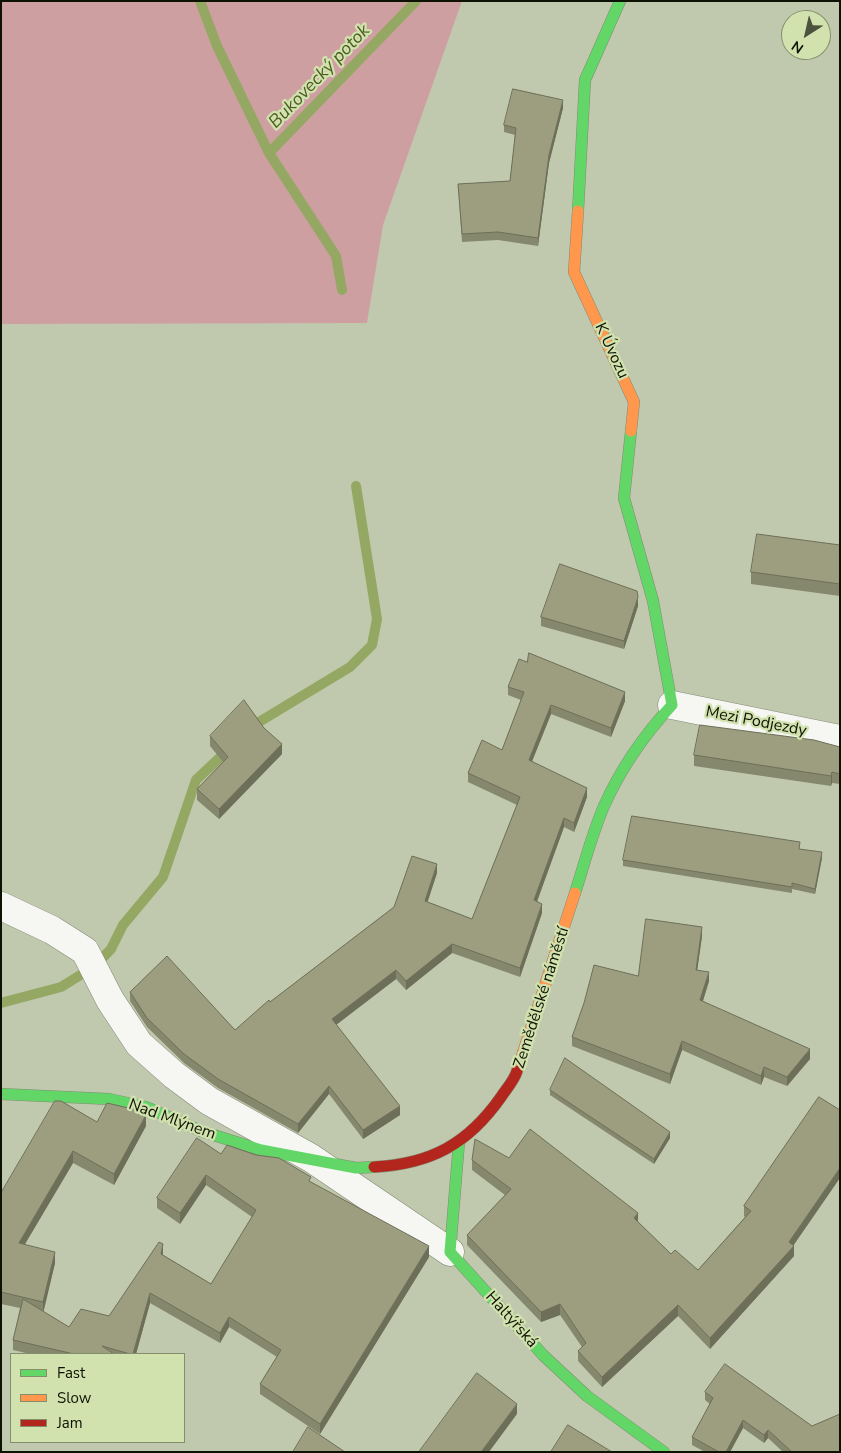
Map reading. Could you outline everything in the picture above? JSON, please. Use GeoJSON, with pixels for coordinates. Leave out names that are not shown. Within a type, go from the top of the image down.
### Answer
{"type":"FeatureCollection","features":[{"type":"Feature","properties":{"kind":"street","name":"K Úvozu"},"geometry":{"type":"LineString","coordinates":[[620,1],[585,80],[574,272],[634,402],[624,498],[653,601],[672,705]]}},
{"type":"Feature","properties":{"kind":"street","name":"Mezi Podjezdy"},"geometry":{"type":"LineString","coordinates":[[672,705],[840,739]]}},
{"type":"Feature","properties":{"kind":"street","name":"Zemědělské náměstí"},"geometry":{"type":"LineString","coordinates":[[311,1158],[356,1168],[397,1166],[426,1158],[459,1142],[484,1121],[516,1075],[603,808],[621,770],[644,735],[672,705]]}},
{"type":"Feature","properties":{"kind":"street"},"geometry":{"type":"LineString","coordinates":[[1,906],[52,930],[85,951],[110,1000],[139,1044],[174,1075],[209,1100],[311,1158],[450,1252],[459,1142]]}},
{"type":"Feature","properties":{"kind":"street","name":"Nad Mlýnem"},"geometry":{"type":"LineString","coordinates":[[1,1094],[109,1099],[146,1107],[201,1131],[262,1150],[311,1158]]}},
{"type":"Feature","properties":{"kind":"street","name":"Haltýřská"},"geometry":{"type":"LineString","coordinates":[[450,1252],[549,1361],[587,1396],[664,1452]]}},
{"type":"Feature","properties":{"kind":"shaded area"},"geometry":{"type":"Polygon","coordinates":[[[1,1],[462,1],[383,225],[367,323],[1,324],[1,1]]]}},
{"type":"Feature","properties":{"kind":"building"},"geometry":{"type":"Polygon","coordinates":[[[513,89],[563,100],[549,155],[538,238],[498,232],[462,234],[458,184],[510,181],[516,128],[504,125],[513,89]]]}},
{"type":"Feature","properties":{"kind":"building"},"geometry":{"type":"Polygon","coordinates":[[[757,534],[840,545],[840,584],[751,572],[757,534]]]}},
{"type":"Feature","properties":{"kind":"building"},"geometry":{"type":"Polygon","coordinates":[[[560,564],[637,591],[638,597],[624,641],[541,617],[560,564]]]}},
{"type":"Feature","properties":{"kind":"building"},"geometry":{"type":"Polygon","coordinates":[[[529,653],[625,692],[611,728],[551,705],[529,760],[587,788],[574,823],[564,818],[534,900],[542,904],[520,968],[452,944],[406,981],[396,970],[332,1019],[400,1106],[363,1130],[329,1086],[298,1124],[218,1079],[184,1054],[147,1018],[130,992],[167,956],[235,1030],[269,1000],[270,1002],[394,907],[412,856],[437,864],[425,901],[472,919],[520,797],[468,773],[482,740],[502,750],[524,692],[508,687],[519,659],[527,662],[529,653]]]}},
{"type":"Feature","properties":{"kind":"building"},"geometry":{"type":"Polygon","coordinates":[[[244,700],[264,728],[282,744],[219,809],[197,789],[228,757],[210,736],[244,700]]]}},
{"type":"Feature","properties":{"kind":"building"},"geometry":{"type":"Polygon","coordinates":[[[700,725],[814,740],[840,747],[840,774],[832,772],[831,776],[694,755],[700,725]]]}},
{"type":"Feature","properties":{"kind":"building"},"geometry":{"type":"Polygon","coordinates":[[[632,816],[800,842],[799,849],[822,852],[815,889],[792,883],[792,887],[623,860],[632,816]]]}},
{"type":"Feature","properties":{"kind":"building"},"geometry":{"type":"Polygon","coordinates":[[[646,919],[702,927],[696,970],[709,972],[700,1000],[810,1049],[787,1077],[764,1067],[761,1076],[682,1041],[670,1074],[572,1037],[584,1003],[594,965],[638,976],[646,919]]]}},
{"type":"Feature","properties":{"kind":"building"},"geometry":{"type":"Polygon","coordinates":[[[565,1058],[670,1132],[654,1159],[550,1090],[565,1058]]]}},
{"type":"Feature","properties":{"kind":"building"},"geometry":{"type":"Polygon","coordinates":[[[819,1097],[840,1110],[840,1168],[789,1242],[794,1246],[710,1338],[678,1305],[602,1377],[578,1351],[586,1343],[560,1304],[541,1312],[467,1235],[511,1189],[472,1160],[475,1139],[509,1158],[530,1129],[638,1213],[634,1218],[671,1254],[675,1250],[698,1270],[751,1211],[744,1206],[819,1097]]]}},
{"type":"Feature","properties":{"kind":"building"},"geometry":{"type":"Polygon","coordinates":[[[55,1101],[61,1101],[97,1122],[107,1103],[137,1110],[146,1115],[114,1174],[73,1151],[19,1243],[55,1252],[43,1302],[1,1292],[1,1193],[55,1101]]]}},
{"type":"Feature","properties":{"kind":"building"},"geometry":{"type":"Polygon","coordinates":[[[197,1138],[221,1154],[227,1145],[256,1155],[279,1158],[311,1177],[309,1181],[429,1246],[320,1424],[260,1384],[281,1350],[229,1317],[220,1333],[150,1293],[133,1353],[102,1346],[112,1353],[70,1353],[13,1340],[23,1299],[69,1327],[81,1309],[109,1316],[159,1242],[163,1244],[161,1254],[211,1284],[256,1210],[206,1175],[180,1213],[157,1198],[197,1138]]]}},
{"type":"Feature","properties":{"kind":"building"},"geometry":{"type":"Polygon","coordinates":[[[725,1364],[812,1426],[840,1414],[840,1452],[792,1452],[768,1430],[764,1435],[743,1420],[726,1452],[719,1452],[692,1437],[713,1398],[705,1392],[725,1364]]]}},
{"type":"Feature","properties":{"kind":"building"},"geometry":{"type":"Polygon","coordinates":[[[477,1373],[517,1404],[481,1452],[419,1452],[477,1373]]]}},
{"type":"Feature","properties":{"kind":"building"},"geometry":{"type":"Polygon","coordinates":[[[568,1425],[612,1452],[551,1452],[568,1425]]]}},
{"type":"Feature","properties":{"kind":"building"},"geometry":{"type":"Polygon","coordinates":[[[308,1427],[345,1452],[293,1452],[308,1427]]]}},
{"type":"Feature","properties":{"kind":"waterway"},"geometry":{"type":"LineString","coordinates":[[200,1],[217,46],[269,153],[336,256],[342,290]]}},
{"type":"Feature","properties":{"kind":"waterway","name":"Bukovecký potok"},"geometry":{"type":"LineString","coordinates":[[269,153],[416,1]]}},
{"type":"Feature","properties":{"kind":"waterway"},"geometry":{"type":"LineString","coordinates":[[250,730],[259,722],[350,667],[372,645],[377,619],[356,486]]}},
{"type":"Feature","properties":{"kind":"waterway"},"geometry":{"type":"LineString","coordinates":[[1,1003],[61,987],[95,966],[111,949],[123,925],[163,877],[196,780],[230,748]]}},
{"type":"Feature","properties":{"kind":"traffic: fast"},"geometry":{"type":"LineString","coordinates":[[578,211],[585,80],[620,1]]}},
{"type":"Feature","properties":{"kind":"traffic: fast"},"geometry":{"type":"LineString","coordinates":[[575,893],[596,827],[618,778],[634,752],[672,705],[653,601],[624,498],[631,431]]}},
{"type":"Feature","properties":{"kind":"traffic: fast"},"geometry":{"type":"LineString","coordinates":[[1,1094],[109,1099],[146,1107],[201,1131],[261,1150],[356,1168],[374,1167]]}},
{"type":"Feature","properties":{"kind":"traffic: fast"},"geometry":{"type":"LineString","coordinates":[[459,1142],[450,1252],[543,1355],[587,1396],[664,1452]]}},
{"type":"Feature","properties":{"kind":"traffic: slow"},"geometry":{"type":"LineString","coordinates":[[578,211],[574,272],[634,402],[631,431]]}},
{"type":"Feature","properties":{"kind":"traffic: slow"},"geometry":{"type":"LineString","coordinates":[[517,1071],[575,893]]}},
{"type":"Feature","properties":{"kind":"traffic: jam"},"geometry":{"type":"LineString","coordinates":[[374,1167],[413,1161],[447,1149],[475,1127],[488,1113],[512,1082],[517,1071]]}}]}
